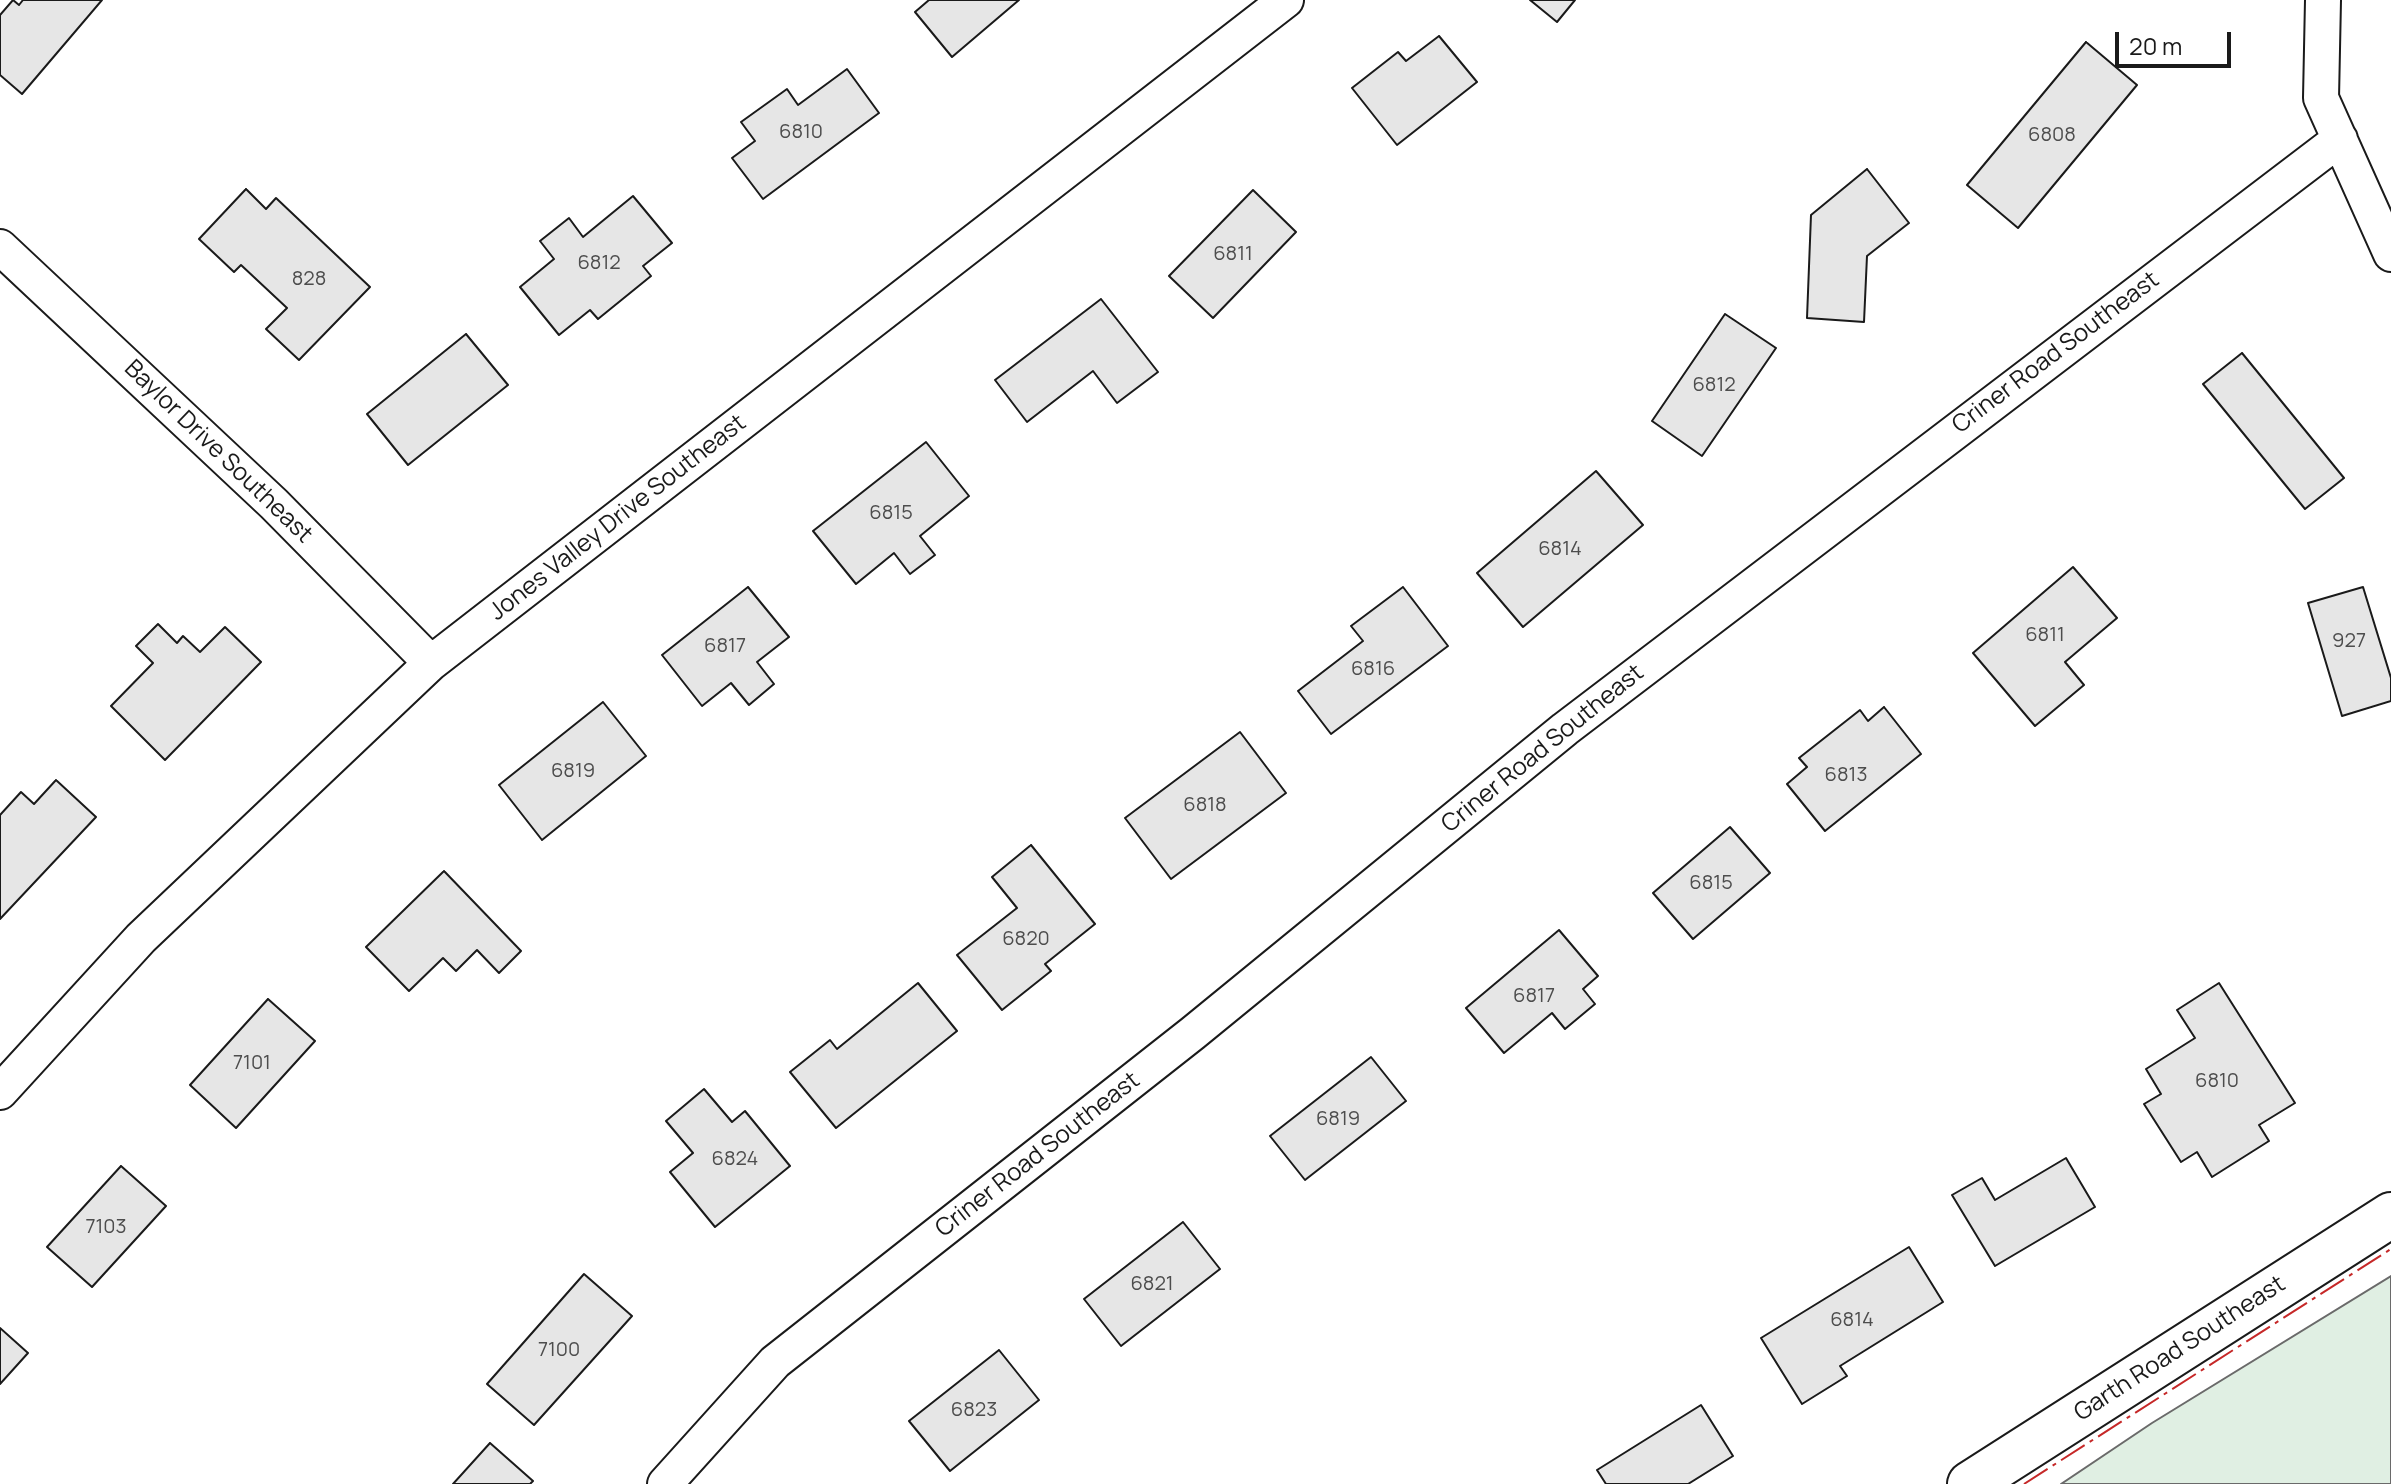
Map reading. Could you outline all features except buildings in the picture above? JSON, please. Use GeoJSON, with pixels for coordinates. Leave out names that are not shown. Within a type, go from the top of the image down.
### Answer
{"type":"FeatureCollection","features":[{"type":"Feature","properties":{"kind":"street","name":"Jones Valley Drive Southeast"},"geometry":{"type":"LineString","coordinates":[[0,1092],[141,938],[431,663],[1286,0]]}},
{"type":"Feature","properties":{"kind":"street"},"geometry":{"type":"LineString","coordinates":[[2323,0],[2321,98],[2391,254]]}},
{"type":"Feature","properties":{"kind":"street","name":"Criner Road Southeast"},"geometry":{"type":"LineString","coordinates":[[665,1484],[775,1362],[1181,1043],[1565,729],[2340,139]]}},
{"type":"Feature","properties":{"kind":"street","name":"Baylor Drive Southeast"},"geometry":{"type":"LineString","coordinates":[[0,247],[274,504],[431,663]]}},
{"type":"Feature","properties":{"kind":"street","name":"Garth Road Southeast"},"geometry":{"type":"LineString","coordinates":[[1970,1484],[2391,1215]]}},
{"type":"Feature","properties":{"kind":"green space"},"geometry":{"type":"Polygon","coordinates":[[[2391,1276],[2391,1484],[2061,1484],[2152,1423],[2391,1276]]]}},
{"type":"Feature","properties":{"kind":"power"},"geometry":{"type":"LineString","coordinates":[[2024,1484],[2391,1249]]}}]}
